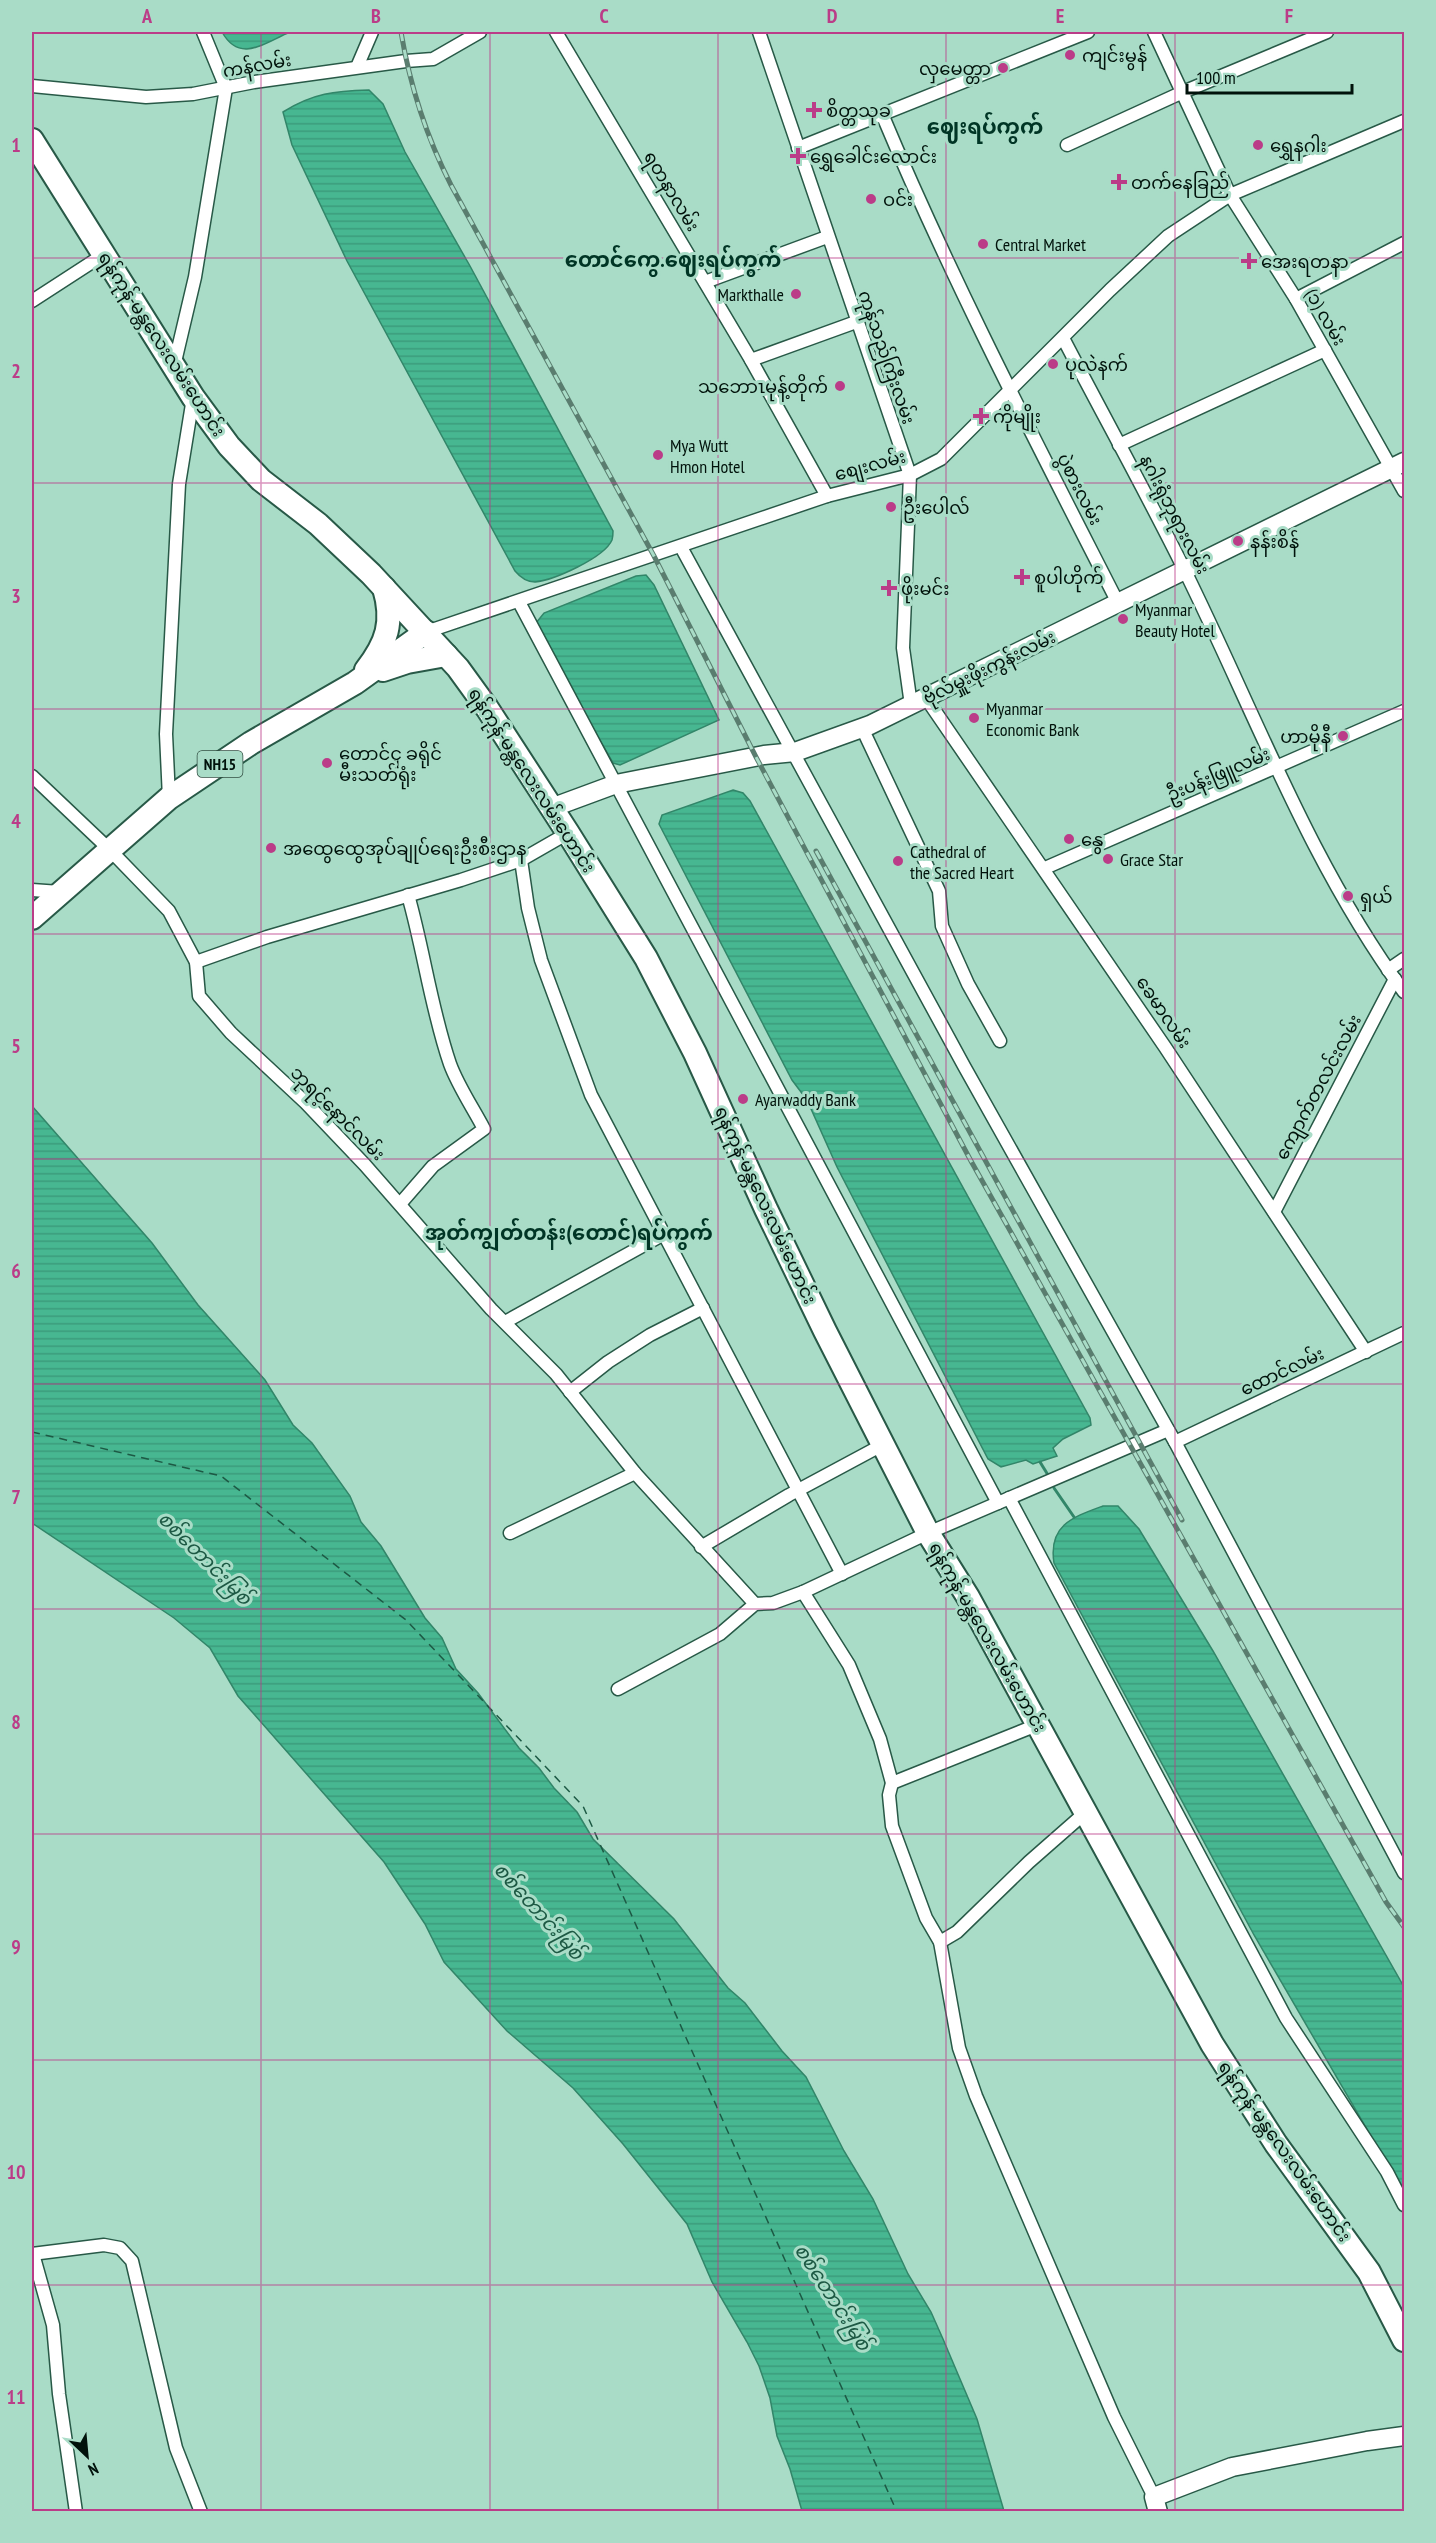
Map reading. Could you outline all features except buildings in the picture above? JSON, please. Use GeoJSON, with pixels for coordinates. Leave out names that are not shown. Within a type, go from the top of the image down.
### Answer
{"type":"FeatureCollection","features":[{"type":"Feature","properties":{"kind":"highway","name":"ရန်ကုန်-မန္တလေးလမ်းဟောင်း"},"geometry":{"type":"LineString","coordinates":[[32,141],[193,397],[229,446],[261,480],[318,524],[384,588],[446,655],[487,708],[612,901],[657,979],[695,1053],[790,1260],[928,1533],[968,1597],[1212,2044],[1276,2144],[1369,2272],[1404,2340]]}},
{"type":"Feature","properties":{"kind":"highway"},"geometry":{"type":"LineString","coordinates":[[355,683],[382,645],[389,625],[390,608],[384,588]]}},
{"type":"Feature","properties":{"kind":"highway","name":"NH15"},"geometry":{"type":"LineString","coordinates":[[32,918],[169,798],[251,743],[355,683],[426,632]]}},
{"type":"Feature","properties":{"kind":"highway"},"geometry":{"type":"LineString","coordinates":[[355,683],[397,665],[446,655]]}},
{"type":"Feature","properties":{"kind":"street"},"geometry":{"type":"LineString","coordinates":[[174,367],[195,277],[226,88],[204,32]]}},
{"type":"Feature","properties":{"kind":"street"},"geometry":{"type":"LineString","coordinates":[[357,67],[372,32]]}},
{"type":"Feature","properties":{"kind":"street","name":"ကန်လမ်း"},"geometry":{"type":"LineString","coordinates":[[32,86],[146,97],[193,94],[357,67],[433,59],[480,32]]}},
{"type":"Feature","properties":{"kind":"street","name":"ရတနာလမ်း"},"geometry":{"type":"LineString","coordinates":[[556,32],[751,360],[827,496]]}},
{"type":"Feature","properties":{"kind":"street","name":"ကုန်သည်ကြီးလမ်း"},"geometry":{"type":"LineString","coordinates":[[759,32],[910,475],[903,648],[918,701]]}},
{"type":"Feature","properties":{"kind":"street"},"geometry":{"type":"LineString","coordinates":[[798,148],[1088,32]]}},
{"type":"Feature","properties":{"kind":"street","name":"(၁) လမ်း"},"geometry":{"type":"LineString","coordinates":[[1154,32],[1230,195],[1398,466],[1404,491]]}},
{"type":"Feature","properties":{"kind":"street"},"geometry":{"type":"LineString","coordinates":[[1067,145],[1183,92],[1327,32]]}},
{"type":"Feature","properties":{"kind":"street","name":"ပွဲစားလမ်း"},"geometry":{"type":"LineString","coordinates":[[882,114],[916,196],[1009,392],[1118,603]]}},
{"type":"Feature","properties":{"kind":"street","name":"စျေးလမ်း"},"geometry":{"type":"LineString","coordinates":[[426,632],[681,547],[739,524],[827,496],[910,475],[941,459],[1168,237],[1230,195],[1404,121]]}},
{"type":"Feature","properties":{"kind":"street"},"geometry":{"type":"LineString","coordinates":[[705,282],[827,237]]}},
{"type":"Feature","properties":{"kind":"street"},"geometry":{"type":"LineString","coordinates":[[1296,299],[1404,243]]}},
{"type":"Feature","properties":{"kind":"street"},"geometry":{"type":"LineString","coordinates":[[32,301],[103,255]]}},
{"type":"Feature","properties":{"kind":"street"},"geometry":{"type":"LineString","coordinates":[[751,360],[856,322]]}},
{"type":"Feature","properties":{"kind":"street","name":"နဂါးရုံဘုရားလမ်း"},"geometry":{"type":"LineString","coordinates":[[1063,338],[1185,570],[1277,768],[1339,892],[1404,992]]}},
{"type":"Feature","properties":{"kind":"street"},"geometry":{"type":"LineString","coordinates":[[1119,445],[1324,350]]}},
{"type":"Feature","properties":{"kind":"street"},"geometry":{"type":"LineString","coordinates":[[169,798],[166,734],[178,496],[193,397]]}},
{"type":"Feature","properties":{"kind":"street","name":"ဗိုလ်မှူးဖိုးကွန်းလမ်း"},"geometry":{"type":"LineString","coordinates":[[551,808],[616,784],[764,755],[795,752],[862,728],[1398,466]]}},
{"type":"Feature","properties":{"kind":"street"},"geometry":{"type":"LineString","coordinates":[[681,547],[795,752],[964,1066],[1175,1442],[1404,1873]]}},
{"type":"Feature","properties":{"kind":"street"},"geometry":{"type":"LineString","coordinates":[[519,602],[1286,2018],[1387,2172],[1404,2205]]}},
{"type":"Feature","properties":{"kind":"street","name":"ခေမာလမ်း"},"geometry":{"type":"LineString","coordinates":[[918,701],[1045,868],[1365,1352]]}},
{"type":"Feature","properties":{"kind":"street","name":"ဦးပန်းဖြူလမ်း"},"geometry":{"type":"LineString","coordinates":[[1045,868],[1404,711]]}},
{"type":"Feature","properties":{"kind":"street"},"geometry":{"type":"LineString","coordinates":[[862,728],[939,891],[942,926],[968,984],[1000,1041]]}},
{"type":"Feature","properties":{"kind":"street","name":"ဘုရင့်နောင်လမ်း"},"geometry":{"type":"LineString","coordinates":[[32,776],[169,910],[196,962],[199,996],[231,1033],[306,1103],[505,1322],[548,1365],[635,1473],[755,1604]]}},
{"type":"Feature","properties":{"kind":"street"},"geometry":{"type":"LineString","coordinates":[[196,962],[267,937],[521,860],[568,833]]}},
{"type":"Feature","properties":{"kind":"street"},"geometry":{"type":"LineString","coordinates":[[521,860],[528,908],[541,960],[591,1095],[796,1491],[842,1574]]}},
{"type":"Feature","properties":{"kind":"street"},"geometry":{"type":"LineString","coordinates":[[32,890],[62,892]]}},
{"type":"Feature","properties":{"kind":"street"},"geometry":{"type":"LineString","coordinates":[[400,1204],[433,1166],[484,1129],[451,1066],[431,995],[421,939],[408,895]]}},
{"type":"Feature","properties":{"kind":"street"},"geometry":{"type":"LineString","coordinates":[[1391,974],[1404,960]]}},
{"type":"Feature","properties":{"kind":"street","name":"ကျောက်တလင်းလမ်း"},"geometry":{"type":"LineString","coordinates":[[1274,1212],[1391,974]]}},
{"type":"Feature","properties":{"kind":"street"},"geometry":{"type":"LineString","coordinates":[[505,1322],[664,1234]]}},
{"type":"Feature","properties":{"kind":"street"},"geometry":{"type":"LineString","coordinates":[[570,1392],[608,1362],[650,1335],[703,1308]]}},
{"type":"Feature","properties":{"kind":"street","name":"ထောင်လမ်း"},"geometry":{"type":"LineString","coordinates":[[1175,1442],[1404,1333]]}},
{"type":"Feature","properties":{"kind":"street"},"geometry":{"type":"LineString","coordinates":[[618,1689],[720,1634],[755,1604],[773,1603],[803,1592],[928,1533],[1168,1430]]}},
{"type":"Feature","properties":{"kind":"street"},"geometry":{"type":"LineString","coordinates":[[701,1547],[796,1491],[884,1444]]}},
{"type":"Feature","properties":{"kind":"street"},"geometry":{"type":"LineString","coordinates":[[510,1533],[635,1473]]}},
{"type":"Feature","properties":{"kind":"street"},"geometry":{"type":"LineString","coordinates":[[803,1592],[849,1665],[880,1739],[892,1783],[890,1795],[892,1826],[926,1918],[940,1942],[959,2048],[976,2096],[1114,2417],[1156,2504],[1232,2467],[1404,2436]]}},
{"type":"Feature","properties":{"kind":"street"},"geometry":{"type":"LineString","coordinates":[[892,1783],[1037,1725]]}},
{"type":"Feature","properties":{"kind":"street"},"geometry":{"type":"LineString","coordinates":[[940,1942],[957,1932],[1029,1862],[1086,1812]]}},
{"type":"Feature","properties":{"kind":"street"},"geometry":{"type":"LineString","coordinates":[[76,2511],[58,2394],[53,2325],[32,2254],[104,2244],[120,2248],[132,2261],[176,2448],[201,2511]]}},
{"type":"Feature","properties":{"kind":"water"},"geometry":{"type":"Polygon","coordinates":[[[222,32],[290,32],[262,45],[245,49],[229,42],[222,32]]]}},
{"type":"Feature","properties":{"kind":"water"},"geometry":{"type":"Polygon","coordinates":[[[369,90],[383,104],[405,152],[470,266],[613,531],[612,540],[607,547],[589,561],[566,573],[535,582],[524,579],[515,571],[347,261],[292,145],[283,112],[324,94],[369,90]]]}},
{"type":"Feature","properties":{"kind":"water"},"geometry":{"type":"Polygon","coordinates":[[[646,575],[654,585],[719,720],[620,765],[613,763],[539,635],[536,623],[544,613],[636,576],[646,575]]]}},
{"type":"Feature","properties":{"kind":"water"},"geometry":{"type":"Polygon","coordinates":[[[733,790],[743,793],[750,801],[1090,1418],[1091,1425],[1063,1439],[1053,1448],[1057,1456],[1033,1464],[1026,1460],[1001,1467],[988,1459],[837,1167],[807,1100],[792,1080],[659,824],[662,815],[733,790]]]}},
{"type":"Feature","properties":{"kind":"water","name":"စစ်တောင်းမြစ်"},"geometry":{"type":"Polygon","coordinates":[[[32,1106],[152,1243],[198,1305],[265,1380],[293,1425],[312,1443],[350,1496],[361,1522],[381,1546],[425,1618],[442,1638],[456,1669],[478,1693],[519,1748],[577,1812],[593,1839],[674,1919],[728,1988],[745,2003],[782,2051],[806,2077],[844,2151],[873,2199],[908,2274],[931,2312],[977,2419],[1004,2511],[802,2511],[790,2469],[777,2436],[770,2398],[759,2366],[712,2282],[687,2224],[623,2144],[573,2088],[507,2031],[444,1962],[425,1924],[384,1862],[238,1696],[210,1648],[174,1618],[32,1523],[32,1106]]]}},
{"type":"Feature","properties":{"kind":"water"},"geometry":{"type":"Polygon","coordinates":[[[1103,1506],[1118,1506],[1139,1529],[1213,1651],[1404,1987],[1404,2193],[1254,1935],[1054,1563],[1055,1540],[1065,1524],[1103,1506]]]}},
{"type":"Feature","properties":{"kind":"waterway"},"geometry":{"type":"LineString","coordinates":[[1040,1462],[1048,1475]]}},
{"type":"Feature","properties":{"kind":"waterway"},"geometry":{"type":"LineString","coordinates":[[1054,1488],[1074,1517]]}},
{"type":"Feature","properties":{"kind":"ferry route"},"geometry":{"type":"LineString","coordinates":[[32,1432],[221,1476],[406,1620],[583,1806],[897,2512]]}},
{"type":"Feature","properties":{"kind":"railway"},"geometry":{"type":"LineString","coordinates":[[401,32],[420,110],[451,185],[654,556],[756,757],[971,1161],[1386,1902],[1404,1927]]}},
{"type":"Feature","properties":{"kind":"railway"},"geometry":{"type":"LineString","coordinates":[[816,851],[1182,1520]]}},
{"type":"Feature","properties":{"kind":"place","name":"ကျင်းမွန်"},"geometry":{"type":"Point","coordinates":[1070,55]}},
{"type":"Feature","properties":{"kind":"place","name":"လှမေတ္တာ"},"geometry":{"type":"Point","coordinates":[1003,68]}},
{"type":"Feature","properties":{"kind":"place","name":"စိတ္တသုခ"},"geometry":{"type":"Point","coordinates":[814,110]}},
{"type":"Feature","properties":{"kind":"place","name":"ရွှေနဂါး"},"geometry":{"type":"Point","coordinates":[1258,145]}},
{"type":"Feature","properties":{"kind":"place","name":"ရွှေခေါင်းလောင်း"},"geometry":{"type":"Point","coordinates":[798,156]}},
{"type":"Feature","properties":{"kind":"place","name":"တက်နေခြည်"},"geometry":{"type":"Point","coordinates":[1119,182]}},
{"type":"Feature","properties":{"kind":"place","name":"ဝင်း"},"geometry":{"type":"Point","coordinates":[871,199]}},
{"type":"Feature","properties":{"kind":"place","name":"Central Market"},"geometry":{"type":"Point","coordinates":[983,244]}},
{"type":"Feature","properties":{"kind":"place","name":"အေးရတနာ"},"geometry":{"type":"Point","coordinates":[1249,261]}},
{"type":"Feature","properties":{"kind":"place","name":"Markthalle"},"geometry":{"type":"Point","coordinates":[796,294]}},
{"type":"Feature","properties":{"kind":"place","name":"ပုလဲနက်"},"geometry":{"type":"Point","coordinates":[1053,364]}},
{"type":"Feature","properties":{"kind":"place","name":"သဘောၤမုန့်တိုက်"},"geometry":{"type":"Point","coordinates":[840,386]}},
{"type":"Feature","properties":{"kind":"place","name":"ကိုမျိုး"},"geometry":{"type":"Point","coordinates":[981,416]}},
{"type":"Feature","properties":{"kind":"place","name":"Mya Wutt Hmon Hotel"},"geometry":{"type":"Point","coordinates":[658,455]}},
{"type":"Feature","properties":{"kind":"place","name":"ဦးပေါလ်"},"geometry":{"type":"Point","coordinates":[891,507]}},
{"type":"Feature","properties":{"kind":"place","name":"နန်းစိန်"},"geometry":{"type":"Point","coordinates":[1238,541]}},
{"type":"Feature","properties":{"kind":"place","name":"စူပါဟိုက်"},"geometry":{"type":"Point","coordinates":[1022,577]}},
{"type":"Feature","properties":{"kind":"place","name":"ဖိုးမင်း"},"geometry":{"type":"Point","coordinates":[889,588]}},
{"type":"Feature","properties":{"kind":"place","name":"Myanmar Beauty Hotel"},"geometry":{"type":"Point","coordinates":[1123,619]}},
{"type":"Feature","properties":{"kind":"place","name":"Myanmar Economic Bank"},"geometry":{"type":"Point","coordinates":[974,718]}},
{"type":"Feature","properties":{"kind":"place","name":"ဟာမိုနီ"},"geometry":{"type":"Point","coordinates":[1343,736]}},
{"type":"Feature","properties":{"kind":"place","name":"တောင်ငူ ခရိုင် မီးသတ်ရုံး"},"geometry":{"type":"Point","coordinates":[327,763]}},
{"type":"Feature","properties":{"kind":"place","name":"နွေ"},"geometry":{"type":"Point","coordinates":[1069,839]}},
{"type":"Feature","properties":{"kind":"place","name":"အထွေထွေအုပ်ချုပ်ရေးဦးစီးဌာန"},"geometry":{"type":"Point","coordinates":[271,848]}},
{"type":"Feature","properties":{"kind":"place","name":"Grace Star"},"geometry":{"type":"Point","coordinates":[1108,859]}},
{"type":"Feature","properties":{"kind":"place","name":"Cathedral of the Sacred Heart"},"geometry":{"type":"Point","coordinates":[898,861]}},
{"type":"Feature","properties":{"kind":"place","name":"ရှယ်"},"geometry":{"type":"Point","coordinates":[1348,896]}},
{"type":"Feature","properties":{"kind":"place","name":"Ayarwaddy Bank"},"geometry":{"type":"Point","coordinates":[743,1099]}},
{"type":"Feature","properties":{"kind":"district","name":"ဈေးရပ်ကွက်"},"geometry":{"type":"Point","coordinates":[985,126]}},
{"type":"Feature","properties":{"kind":"district","name":"တောင်ကွေ.ဈေးရပ်ကွက်"},"geometry":{"type":"Point","coordinates":[673,259]}},
{"type":"Feature","properties":{"kind":"district","name":"အုတ်ကျွတ်တန်း(တောင်)ရပ်ကွက်"},"geometry":{"type":"Point","coordinates":[569,1232]}}]}
